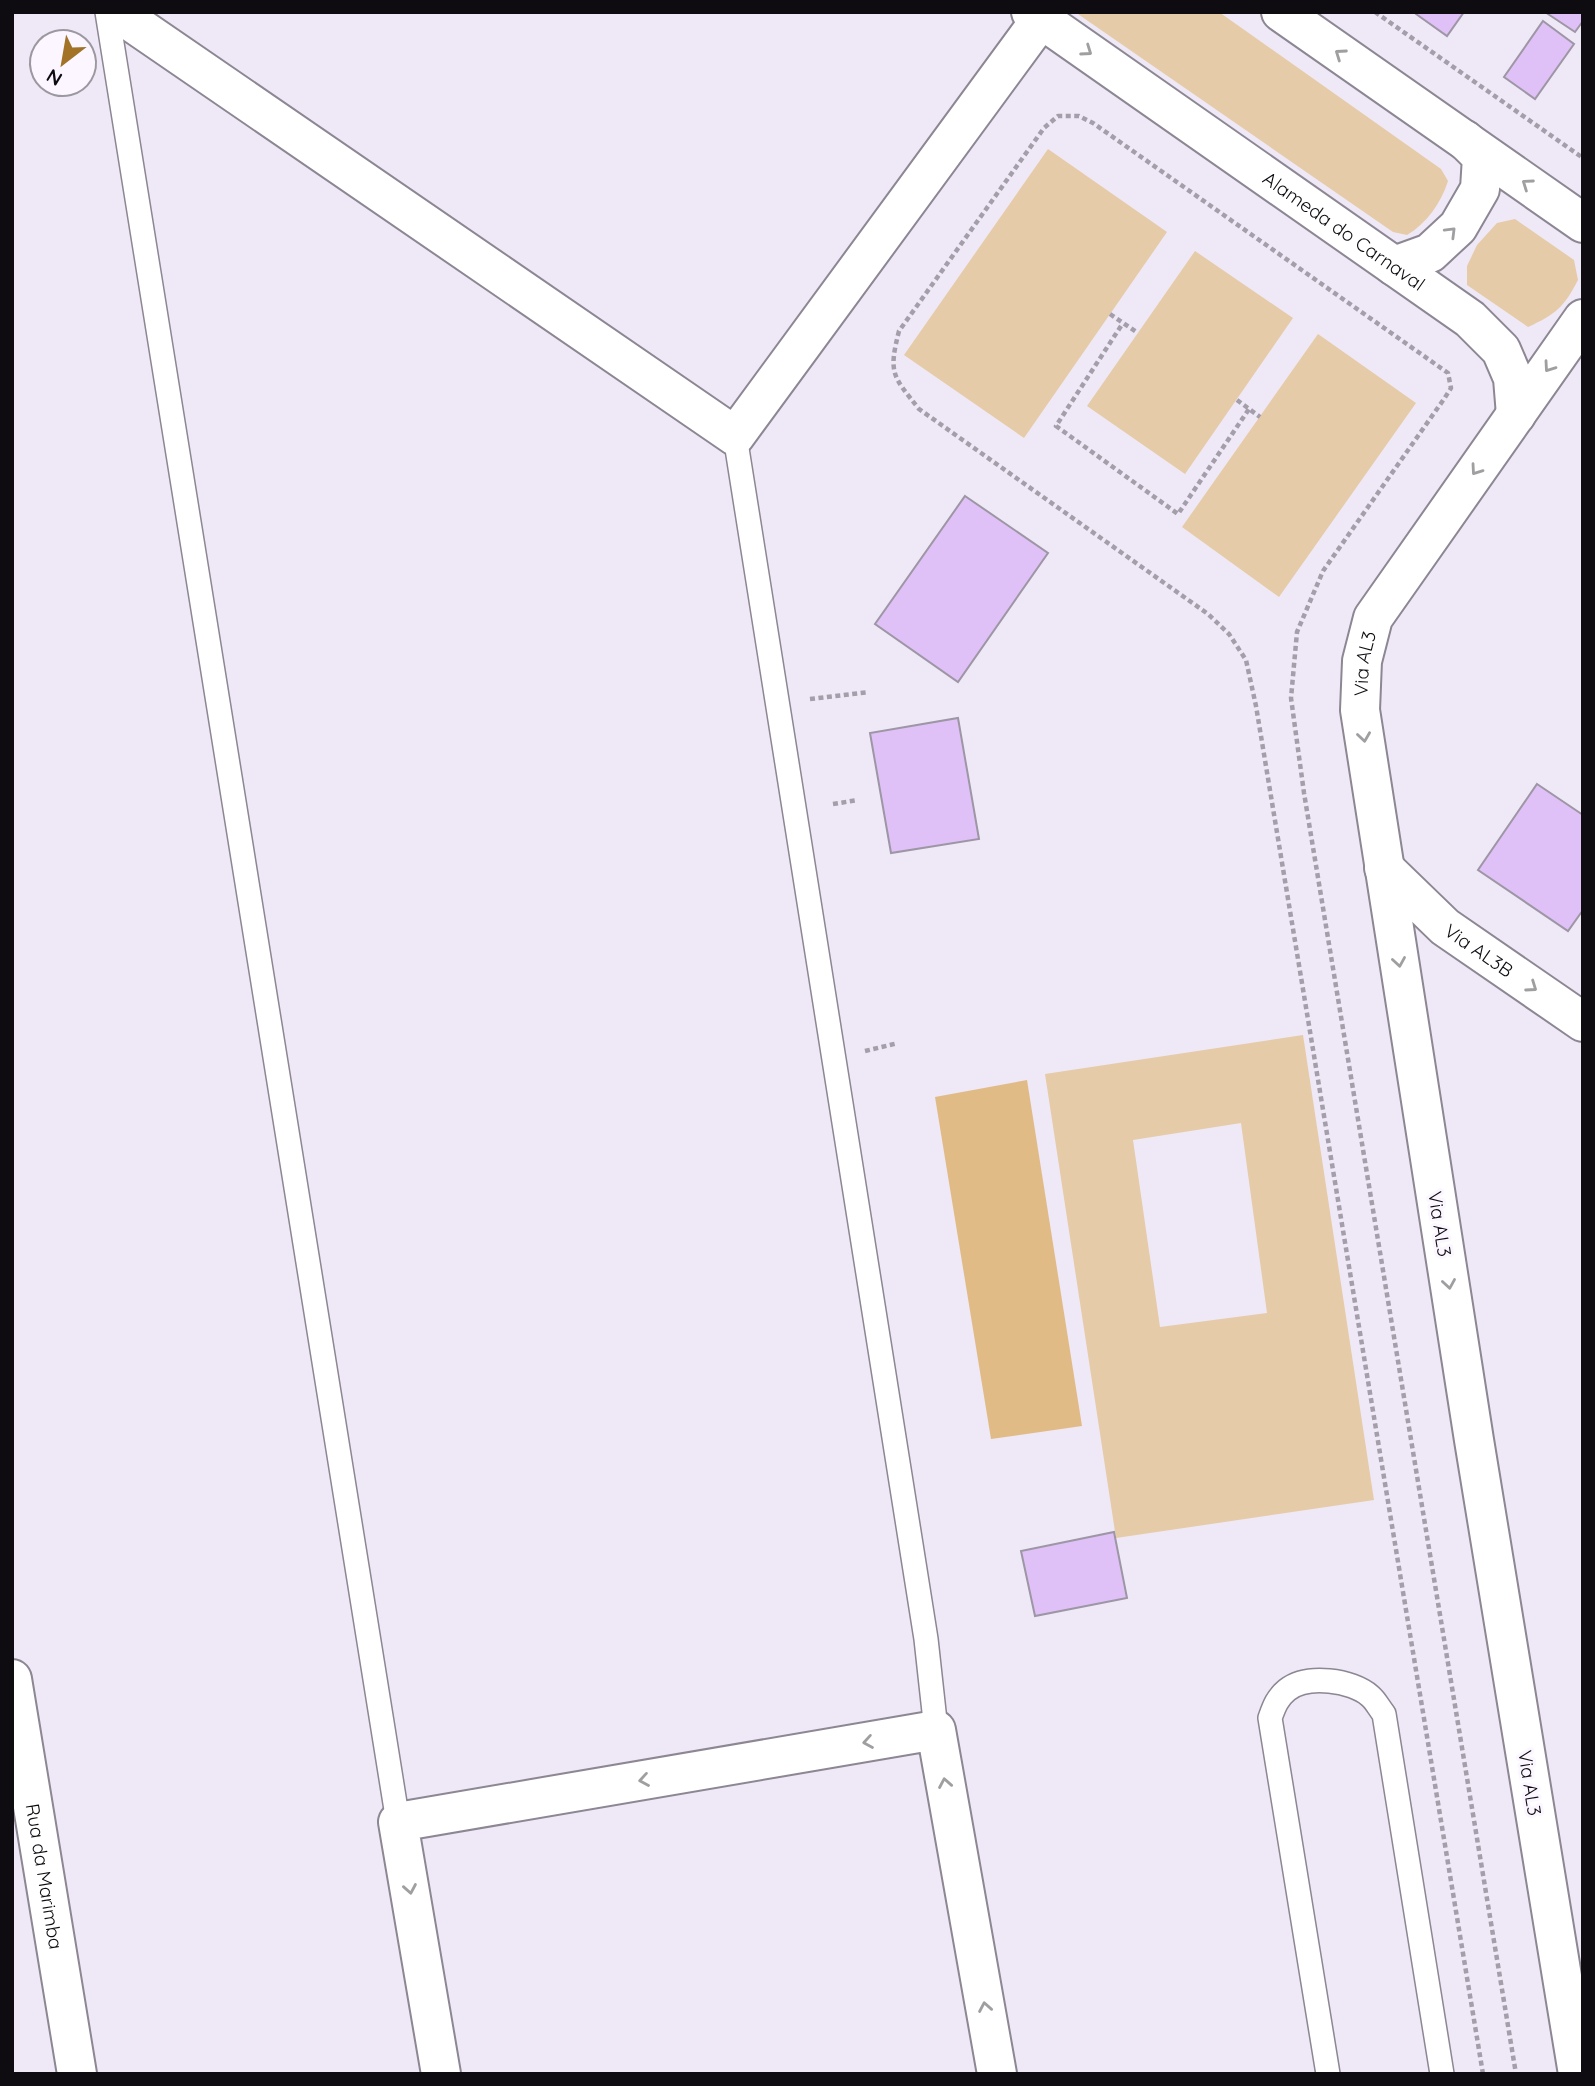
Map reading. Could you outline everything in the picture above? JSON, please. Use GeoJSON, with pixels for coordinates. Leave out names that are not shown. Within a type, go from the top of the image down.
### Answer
{"type":"FeatureCollection","features":[{"type":"Feature","properties":{"kind":"street"},"geometry":{"type":"LineString","coordinates":[[117,12],[735,436],[1036,16]]}},
{"type":"Feature","properties":{"kind":"street"},"geometry":{"type":"LineString","coordinates":[[1281,12],[1583,223]]}},
{"type":"Feature","properties":{"kind":"street","name":"Alameda do Carnaval"},"geometry":{"type":"LineString","coordinates":[[1036,16],[1470,319],[1501,350],[1513,378],[1516,415]]}},
{"type":"Feature","properties":{"kind":"street"},"geometry":{"type":"LineString","coordinates":[[1394,266],[1430,253],[1458,227],[1480,189],[1482,157],[1465,140]]}},
{"type":"Feature","properties":{"kind":"street"},"geometry":{"type":"LineString","coordinates":[[1516,415],[1583,319]]}},
{"type":"Feature","properties":{"kind":"street","name":"Via AL3"},"geometry":{"type":"LineString","coordinates":[[1516,415],[1373,618],[1362,661],[1360,709],[1474,1440],[1578,2074]]}},
{"type":"Feature","properties":{"kind":"street","name":"Via AL3B"},"geometry":{"type":"LineString","coordinates":[[1384,868],[1445,927],[1583,1022]]}},
{"type":"Feature","properties":{"kind":"street","name":"Rua da Marimba"},"geometry":{"type":"LineString","coordinates":[[12,1679],[77,2074]]}},
{"type":"Feature","properties":{"kind":"street"},"geometry":{"type":"LineString","coordinates":[[441,2074],[398,1822],[936,1730],[997,2074]]}},
{"type":"Feature","properties":{"kind":"street"},"geometry":{"type":"LineString","coordinates":[[61,2074],[64,1997]]}},
{"type":"Feature","properties":{"kind":"lane"},"geometry":{"type":"LineString","coordinates":[[107,12],[398,1822]]}},
{"type":"Feature","properties":{"kind":"lane"},"geometry":{"type":"LineString","coordinates":[[735,436],[926,1639],[936,1730]]}},
{"type":"Feature","properties":{"kind":"lane"},"geometry":{"type":"LineString","coordinates":[[1328,2074],[1270,1718],[1276,1702],[1289,1689],[1313,1681],[1355,1686],[1371,1697],[1384,1714],[1442,2074]]}},
{"type":"Feature","properties":{"kind":"path"},"geometry":{"type":"LineString","coordinates":[[1375,12],[1583,158]]}},
{"type":"Feature","properties":{"kind":"path"},"geometry":{"type":"LineString","coordinates":[[1483,2074],[1256,706],[1246,660],[1229,634],[1208,614],[919,409],[896,379],[892,357],[899,331],[1044,128],[1058,116],[1079,116],[1093,123],[1448,373],[1451,388],[1323,571],[1297,632],[1291,698],[1304,793],[1516,2074]]}},
{"type":"Feature","properties":{"kind":"path"},"geometry":{"type":"LineString","coordinates":[[1110,314],[1138,333]]}},
{"type":"Feature","properties":{"kind":"path"},"geometry":{"type":"LineString","coordinates":[[1121,326],[1056,426],[1178,514],[1249,409]]}},
{"type":"Feature","properties":{"kind":"path"},"geometry":{"type":"LineString","coordinates":[[1237,400],[1260,416]]}},
{"type":"Feature","properties":{"kind":"path"},"geometry":{"type":"LineString","coordinates":[[802,700],[869,692]]}},
{"type":"Feature","properties":{"kind":"path"},"geometry":{"type":"LineString","coordinates":[[833,804],[858,800]]}},
{"type":"Feature","properties":{"kind":"path"},"geometry":{"type":"LineString","coordinates":[[860,1052],[898,1043]]}},
{"type":"Feature","properties":{"kind":"shaded area"},"geometry":{"type":"Polygon","coordinates":[[[1075,12],[1219,12],[1441,169],[1448,181],[1441,197],[1432,212],[1414,230],[1407,235],[1393,232],[1075,12]]]}},
{"type":"Feature","properties":{"kind":"shaded area"},"geometry":{"type":"Polygon","coordinates":[[[1048,149],[1167,232],[1024,438],[904,355],[1048,149]]]}},
{"type":"Feature","properties":{"kind":"shaded area"},"geometry":{"type":"Polygon","coordinates":[[[1515,219],[1574,260],[1578,280],[1558,309],[1528,327],[1467,285],[1467,266],[1477,245],[1497,223],[1515,219]]]}},
{"type":"Feature","properties":{"kind":"shaded area"},"geometry":{"type":"Polygon","coordinates":[[[1195,251],[1293,318],[1185,474],[1087,406],[1195,251]]]}},
{"type":"Feature","properties":{"kind":"shaded area"},"geometry":{"type":"Polygon","coordinates":[[[1318,334],[1416,403],[1279,597],[1182,527],[1318,334]]]}},
{"type":"Feature","properties":{"kind":"shaded area"},"geometry":{"type":"Polygon","coordinates":[[[1303,1035],[1374,1500],[1116,1538],[1045,1074],[1303,1035]],[[1241,1123],[1133,1140],[1160,1327],[1267,1313],[1241,1123]]]}},
{"type":"Feature","properties":{"kind":"shaded area"},"geometry":{"type":"Polygon","coordinates":[[[1027,1080],[1082,1426],[991,1439],[935,1097],[1027,1080]]]}},
{"type":"Feature","properties":{"kind":"building"},"geometry":{"type":"Polygon","coordinates":[[[1464,12],[1447,36],[1416,14],[1464,12]]]}},
{"type":"Feature","properties":{"kind":"building"},"geometry":{"type":"Polygon","coordinates":[[[1545,12],[1583,12],[1583,21],[1575,32],[1545,12]]]}},
{"type":"Feature","properties":{"kind":"building"},"geometry":{"type":"Polygon","coordinates":[[[1543,21],[1574,44],[1535,99],[1504,77],[1543,21]]]}},
{"type":"Feature","properties":{"kind":"building"},"geometry":{"type":"Polygon","coordinates":[[[965,496],[1048,553],[958,682],[875,624],[965,496]]]}},
{"type":"Feature","properties":{"kind":"building"},"geometry":{"type":"Polygon","coordinates":[[[958,718],[979,839],[891,853],[870,733],[958,718]]]}},
{"type":"Feature","properties":{"kind":"building"},"geometry":{"type":"Polygon","coordinates":[[[1537,784],[1583,815],[1583,910],[1568,931],[1478,870],[1537,784]]]}},
{"type":"Feature","properties":{"kind":"building"},"geometry":{"type":"Polygon","coordinates":[[[1114,1532],[1127,1598],[1035,1616],[1021,1551],[1114,1532]]]}}]}
